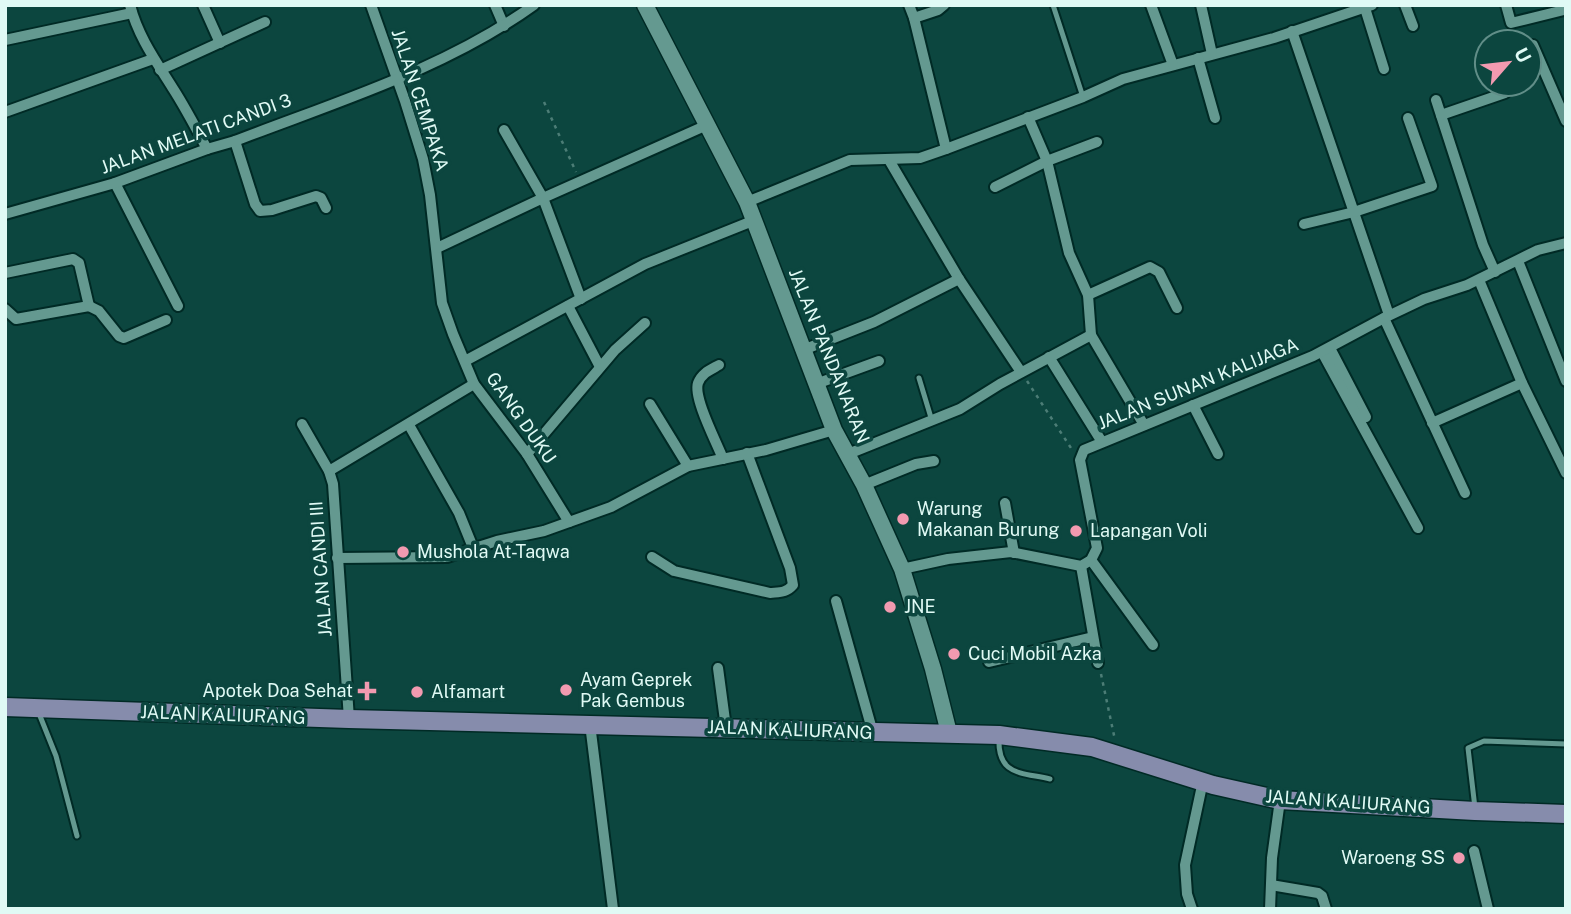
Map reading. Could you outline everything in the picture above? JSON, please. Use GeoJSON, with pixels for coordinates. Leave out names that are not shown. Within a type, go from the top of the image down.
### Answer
{"type":"FeatureCollection","features":[{"type":"Feature","properties":{"kind":"main road","name":"JALAN PANDANARAN"},"geometry":{"type":"LineString","coordinates":[[645,5],[747,202],[834,430],[864,485],[902,569],[933,669],[949,733]]}},
{"type":"Feature","properties":{"kind":"main road","name":"JALAN KALIURANG"},"geometry":{"type":"LineString","coordinates":[[5,707],[349,719],[999,735],[1092,747],[1203,781],[1280,800],[1566,814]]}},
{"type":"Feature","properties":{"kind":"street"},"geometry":{"type":"LineString","coordinates":[[203,5],[220,43]]}},
{"type":"Feature","properties":{"kind":"street","name":"JALAN CEMPAKA"},"geometry":{"type":"LineString","coordinates":[[371,5],[423,159],[437,248]]}},
{"type":"Feature","properties":{"kind":"street"},"geometry":{"type":"LineString","coordinates":[[495,5],[505,26]]}},
{"type":"Feature","properties":{"kind":"street","name":"JALAN MELATI CANDI 3"},"geometry":{"type":"LineString","coordinates":[[5,214],[115,183],[235,141],[396,78],[465,48],[505,26],[534,5]]}},
{"type":"Feature","properties":{"kind":"street"},"geometry":{"type":"LineString","coordinates":[[909,5],[946,149]]}},
{"type":"Feature","properties":{"kind":"street"},"geometry":{"type":"LineString","coordinates":[[914,18],[938,10],[944,5]]}},
{"type":"Feature","properties":{"kind":"street"},"geometry":{"type":"LineString","coordinates":[[1151,5],[1173,65]]}},
{"type":"Feature","properties":{"kind":"street"},"geometry":{"type":"LineString","coordinates":[[1201,5],[1212,54]]}},
{"type":"Feature","properties":{"kind":"street"},"geometry":{"type":"LineString","coordinates":[[1405,5],[1413,26]]}},
{"type":"Feature","properties":{"kind":"street"},"geometry":{"type":"LineString","coordinates":[[1506,5],[1511,23],[1564,10],[1562,5]]}},
{"type":"Feature","properties":{"kind":"street"},"geometry":{"type":"LineString","coordinates":[[747,202],[850,160],[920,158],[1083,97],[1123,79],[1292,31],[1367,6],[1384,69]]}},
{"type":"Feature","properties":{"kind":"street"},"geometry":{"type":"LineString","coordinates":[[5,40],[131,9],[153,59],[189,114],[207,149]]}},
{"type":"Feature","properties":{"kind":"street"},"geometry":{"type":"LineString","coordinates":[[160,70],[265,22]]}},
{"type":"Feature","properties":{"kind":"street"},"geometry":{"type":"LineString","coordinates":[[1292,31],[1387,316],[1465,493]]}},
{"type":"Feature","properties":{"kind":"street"},"geometry":{"type":"LineString","coordinates":[[1198,58],[1215,118]]}},
{"type":"Feature","properties":{"kind":"street"},"geometry":{"type":"LineString","coordinates":[[5,112],[153,59]]}},
{"type":"Feature","properties":{"kind":"street"},"geometry":{"type":"LineString","coordinates":[[1543,68],[1566,121]]}},
{"type":"Feature","properties":{"kind":"street"},"geometry":{"type":"LineString","coordinates":[[1441,115],[1490,98]]}},
{"type":"Feature","properties":{"kind":"street"},"geometry":{"type":"LineString","coordinates":[[1436,100],[1483,245],[1495,272]]}},
{"type":"Feature","properties":{"kind":"street"},"geometry":{"type":"LineString","coordinates":[[1028,117],[1047,161],[1069,253],[1088,295],[1091,335],[1144,425]]}},
{"type":"Feature","properties":{"kind":"street"},"geometry":{"type":"LineString","coordinates":[[1304,224],[1354,212],[1432,186],[1408,118]]}},
{"type":"Feature","properties":{"kind":"street"},"geometry":{"type":"LineString","coordinates":[[437,248],[707,125]]}},
{"type":"Feature","properties":{"kind":"street"},"geometry":{"type":"LineString","coordinates":[[504,130],[542,198],[581,299]]}},
{"type":"Feature","properties":{"kind":"street"},"geometry":{"type":"LineString","coordinates":[[235,141],[255,204],[260,211],[272,210],[316,196],[321,198],[326,208]]}},
{"type":"Feature","properties":{"kind":"street"},"geometry":{"type":"LineString","coordinates":[[995,187],[1047,161],[1097,142]]}},
{"type":"Feature","properties":{"kind":"street"},"geometry":{"type":"LineString","coordinates":[[889,160],[959,279],[1021,372]]}},
{"type":"Feature","properties":{"kind":"street"},"geometry":{"type":"LineString","coordinates":[[115,183],[178,306]]}},
{"type":"Feature","properties":{"kind":"street"},"geometry":{"type":"LineString","coordinates":[[465,361],[645,264],[755,220]]}},
{"type":"Feature","properties":{"kind":"street","name":"JALAN SUNAN KALIJAGA"},"geometry":{"type":"LineString","coordinates":[[1081,464],[1084,450],[1326,350],[1387,316],[1424,299],[1479,280],[1538,250],[1566,243]]}},
{"type":"Feature","properties":{"kind":"street","name":"GANG DUKU"},"geometry":{"type":"LineString","coordinates":[[437,248],[442,303],[474,384],[527,454],[569,522]]}},
{"type":"Feature","properties":{"kind":"street"},"geometry":{"type":"LineString","coordinates":[[5,273],[73,259],[79,263],[89,306]]}},
{"type":"Feature","properties":{"kind":"street"},"geometry":{"type":"LineString","coordinates":[[1518,261],[1566,381]]}},
{"type":"Feature","properties":{"kind":"street"},"geometry":{"type":"LineString","coordinates":[[1088,295],[1150,267],[1159,272],[1177,308]]}},
{"type":"Feature","properties":{"kind":"street"},"geometry":{"type":"LineString","coordinates":[[803,349],[874,322],[959,279]]}},
{"type":"Feature","properties":{"kind":"street"},"geometry":{"type":"LineString","coordinates":[[1479,280],[1522,383],[1566,473]]}},
{"type":"Feature","properties":{"kind":"street"},"geometry":{"type":"LineString","coordinates":[[5,309],[16,320],[89,306],[99,311],[119,336],[124,338],[166,320]]}},
{"type":"Feature","properties":{"kind":"street"},"geometry":{"type":"LineString","coordinates":[[568,306],[600,367]]}},
{"type":"Feature","properties":{"kind":"street"},"geometry":{"type":"LineString","coordinates":[[527,454],[600,367],[645,323]]}},
{"type":"Feature","properties":{"kind":"street"},"geometry":{"type":"LineString","coordinates":[[848,454],[960,409],[1021,372],[1091,335]]}},
{"type":"Feature","properties":{"kind":"street"},"geometry":{"type":"LineString","coordinates":[[1326,350],[1366,417]]}},
{"type":"Feature","properties":{"kind":"street"},"geometry":{"type":"LineString","coordinates":[[1326,350],[1418,528]]}},
{"type":"Feature","properties":{"kind":"street"},"geometry":{"type":"LineString","coordinates":[[1049,357],[1102,442]]}},
{"type":"Feature","properties":{"kind":"street"},"geometry":{"type":"LineString","coordinates":[[816,384],[879,361]]}},
{"type":"Feature","properties":{"kind":"street"},"geometry":{"type":"LineString","coordinates":[[719,365],[703,374],[697,386],[698,398],[723,458]]}},
{"type":"Feature","properties":{"kind":"street"},"geometry":{"type":"LineString","coordinates":[[1432,423],[1522,383]]}},
{"type":"Feature","properties":{"kind":"street"},"geometry":{"type":"LineString","coordinates":[[330,471],[474,384]]}},
{"type":"Feature","properties":{"kind":"street"},"geometry":{"type":"LineString","coordinates":[[650,404],[688,466]]}},
{"type":"Feature","properties":{"kind":"street"},"geometry":{"type":"LineString","coordinates":[[1194,405],[1218,454]]}},
{"type":"Feature","properties":{"kind":"street","name":"JALAN CANDI III"},"geometry":{"type":"LineString","coordinates":[[302,425],[330,471],[349,719]]}},
{"type":"Feature","properties":{"kind":"street"},"geometry":{"type":"LineString","coordinates":[[409,425],[459,513],[474,550]]}},
{"type":"Feature","properties":{"kind":"street"},"geometry":{"type":"LineString","coordinates":[[337,558],[447,557],[497,541],[544,531],[611,507],[688,466],[834,430]]}},
{"type":"Feature","properties":{"kind":"street"},"geometry":{"type":"LineString","coordinates":[[652,557],[674,571],[770,593],[784,592],[793,585],[790,568],[747,453]]}},
{"type":"Feature","properties":{"kind":"street"},"geometry":{"type":"LineString","coordinates":[[864,485],[916,464],[934,461]]}},
{"type":"Feature","properties":{"kind":"street"},"geometry":{"type":"LineString","coordinates":[[1081,464],[1096,536],[1097,548],[1086,563],[1098,663]]}},
{"type":"Feature","properties":{"kind":"street"},"geometry":{"type":"LineString","coordinates":[[1005,503],[1014,553]]}},
{"type":"Feature","properties":{"kind":"street"},"geometry":{"type":"LineString","coordinates":[[902,569],[948,559],[1014,553],[1086,563],[1153,645]]}},
{"type":"Feature","properties":{"kind":"street"},"geometry":{"type":"LineString","coordinates":[[836,601],[873,733]]}},
{"type":"Feature","properties":{"kind":"street"},"geometry":{"type":"LineString","coordinates":[[989,662],[1093,637]]}},
{"type":"Feature","properties":{"kind":"street"},"geometry":{"type":"LineString","coordinates":[[718,668],[726,728]]}},
{"type":"Feature","properties":{"kind":"street"},"geometry":{"type":"LineString","coordinates":[[590,724],[613,909]]}},
{"type":"Feature","properties":{"kind":"street"},"geometry":{"type":"LineString","coordinates":[[1192,909],[1187,894],[1185,865],[1203,781]]}},
{"type":"Feature","properties":{"kind":"street"},"geometry":{"type":"LineString","coordinates":[[1270,909],[1272,858],[1280,800]]}},
{"type":"Feature","properties":{"kind":"street"},"geometry":{"type":"LineString","coordinates":[[1474,851],[1488,909]]}},
{"type":"Feature","properties":{"kind":"street"},"geometry":{"type":"LineString","coordinates":[[1271,885],[1318,893],[1322,896],[1326,909]]}},
{"type":"Feature","properties":{"kind":"lane"},"geometry":{"type":"LineString","coordinates":[[1054,5],[1083,97]]}},
{"type":"Feature","properties":{"kind":"lane"},"geometry":{"type":"LineString","coordinates":[[919,379],[932,421]]}},
{"type":"Feature","properties":{"kind":"lane"},"geometry":{"type":"LineString","coordinates":[[37,708],[56,756],[77,836]]}},
{"type":"Feature","properties":{"kind":"lane"},"geometry":{"type":"LineString","coordinates":[[999,735],[1001,759],[1008,768],[1018,773],[1050,779]]}},
{"type":"Feature","properties":{"kind":"lane"},"geometry":{"type":"LineString","coordinates":[[1475,811],[1468,748],[1484,741],[1566,744]]}},
{"type":"Feature","properties":{"kind":"path"},"geometry":{"type":"LineString","coordinates":[[544,102],[581,181]]}},
{"type":"Feature","properties":{"kind":"path"},"geometry":{"type":"LineString","coordinates":[[1021,372],[1081,464]]}},
{"type":"Feature","properties":{"kind":"path"},"geometry":{"type":"LineString","coordinates":[[1098,663],[1110,708],[1117,754]]}},
{"type":"Feature","properties":{"kind":"place","name":"Warung Makanan Burung"},"geometry":{"type":"Point","coordinates":[903,519]}},
{"type":"Feature","properties":{"kind":"place","name":"Lapangan Voli"},"geometry":{"type":"Point","coordinates":[1076,531]}},
{"type":"Feature","properties":{"kind":"place","name":"Mushola At-Taqwa"},"geometry":{"type":"Point","coordinates":[403,552]}},
{"type":"Feature","properties":{"kind":"place","name":"JNE"},"geometry":{"type":"Point","coordinates":[890,607]}},
{"type":"Feature","properties":{"kind":"place","name":"Cuci Mobil Azka"},"geometry":{"type":"Point","coordinates":[954,654]}},
{"type":"Feature","properties":{"kind":"place","name":"Ayam Geprek Pak Gembus"},"geometry":{"type":"Point","coordinates":[566,690]}},
{"type":"Feature","properties":{"kind":"place","name":"Apotek Doa Sehat"},"geometry":{"type":"Point","coordinates":[367,691]}},
{"type":"Feature","properties":{"kind":"place","name":"Alfamart"},"geometry":{"type":"Point","coordinates":[417,692]}},
{"type":"Feature","properties":{"kind":"place","name":"Waroeng SS"},"geometry":{"type":"Point","coordinates":[1459,858]}}]}
